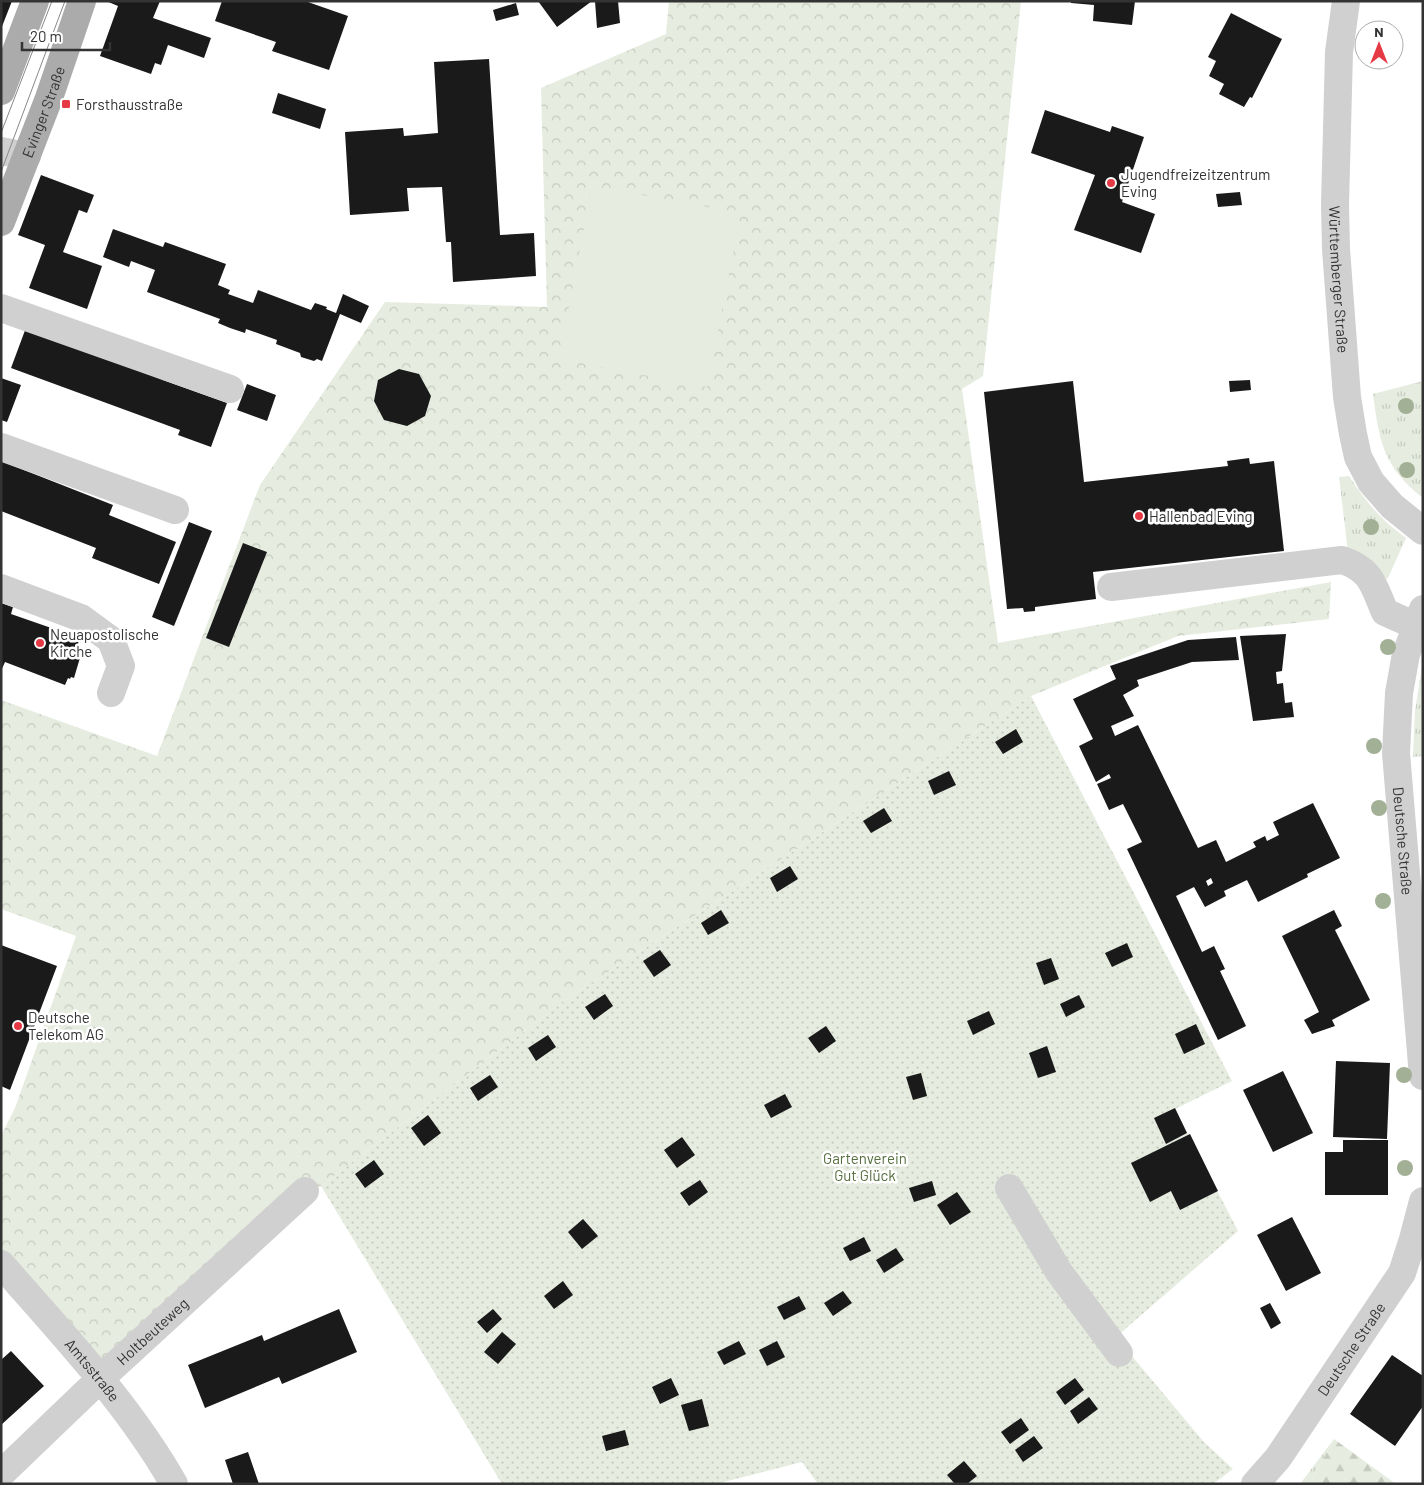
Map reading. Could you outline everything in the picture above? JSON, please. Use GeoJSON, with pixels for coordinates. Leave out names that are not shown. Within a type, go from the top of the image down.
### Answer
{"type":"FeatureCollection","features":[{"type":"Feature","properties":{"kind":"main road"},"geometry":{"type":"LineString","coordinates":[[1,91],[35,1]]}},
{"type":"Feature","properties":{"kind":"main road","name":"Evinger Straße"},"geometry":{"type":"LineString","coordinates":[[1,222],[14,153],[49,98],[82,1]]}},
{"type":"Feature","properties":{"kind":"street","name":"Württemberger Straße"},"geometry":{"type":"LineString","coordinates":[[1346,1],[1339,52],[1336,249],[1347,397],[1358,457],[1371,482],[1392,506],[1423,531]]}},
{"type":"Feature","properties":{"kind":"street"},"geometry":{"type":"LineString","coordinates":[[1,308],[230,389]]}},
{"type":"Feature","properties":{"kind":"street"},"geometry":{"type":"LineString","coordinates":[[1,446],[175,510]]}},
{"type":"Feature","properties":{"kind":"street"},"geometry":{"type":"LineString","coordinates":[[1111,587],[1342,560],[1354,564],[1370,576],[1385,612],[1419,617]]}},
{"type":"Feature","properties":{"kind":"street"},"geometry":{"type":"LineString","coordinates":[[1,588],[81,618],[111,640],[121,666],[111,693]]}},
{"type":"Feature","properties":{"kind":"street","name":"Deutsche Straße"},"geometry":{"type":"LineString","coordinates":[[1419,617],[1406,654],[1399,693],[1396,753],[1423,1076]]}},
{"type":"Feature","properties":{"kind":"street"},"geometry":{"type":"LineString","coordinates":[[1009,1188],[1059,1272],[1119,1353]]}},
{"type":"Feature","properties":{"kind":"street","name":"Holtbeuteweg"},"geometry":{"type":"LineString","coordinates":[[1,1474],[100,1379],[305,1191]]}},
{"type":"Feature","properties":{"kind":"street","name":"Deutsche Straße"},"geometry":{"type":"LineString","coordinates":[[1255,1484],[1278,1458],[1402,1273],[1418,1242],[1423,1201]]}},
{"type":"Feature","properties":{"kind":"street","name":"Amtsstraße"},"geometry":{"type":"LineString","coordinates":[[1,1264],[100,1379],[158,1456],[174,1484]]}},
{"type":"Feature","properties":{"kind":"green space"},"geometry":{"type":"Polygon","coordinates":[[[669,1],[1021,1],[983,376],[962,389],[998,643],[1331,582],[1329,619],[1178,636],[1031,696],[564,1001],[321,1186],[305,1191],[100,1379],[1,1264],[1,1136],[15,1108],[76,936],[1,909],[1,700],[157,756],[260,485],[385,302],[547,307],[541,88],[666,34],[669,1]]]}},
{"type":"Feature","properties":{"kind":"green space"},"geometry":{"type":"Polygon","coordinates":[[[592,186],[741,213],[707,387],[559,359],[592,186]]]}},
{"type":"Feature","properties":{"kind":"green space"},"geometry":{"type":"Polygon","coordinates":[[[1423,381],[1423,498],[1399,475],[1385,452],[1373,394],[1423,381]]]}},
{"type":"Feature","properties":{"kind":"green space"},"geometry":{"type":"Polygon","coordinates":[[[1349,476],[1374,510],[1406,538],[1386,579],[1374,567],[1348,552],[1339,477],[1349,476]]]}},
{"type":"Feature","properties":{"kind":"green space"},"geometry":{"type":"Polygon","coordinates":[[[1423,660],[1423,756],[1413,757],[1415,711],[1423,660]]]}},
{"type":"Feature","properties":{"kind":"green space","name":"Gartenverein Gut Glück"},"geometry":{"type":"Polygon","coordinates":[[[1031,696],[1232,1081],[1175,1109],[1238,1231],[1116,1337],[1203,1441],[1233,1469],[1213,1484],[818,1484],[802,1462],[716,1484],[502,1484],[321,1186],[564,1001],[1031,696]]]}},
{"type":"Feature","properties":{"kind":"green space"},"geometry":{"type":"Polygon","coordinates":[[[1334,1439],[1310,1484],[1300,1484],[1334,1439]]]}},
{"type":"Feature","properties":{"kind":"green space"},"geometry":{"type":"Polygon","coordinates":[[[1334,1439],[1396,1484],[1310,1484],[1334,1439]]]}},
{"type":"Feature","properties":{"kind":"building"},"geometry":{"type":"Polygon","coordinates":[[[1,1],[12,1],[1,29],[1,1]]]}},
{"type":"Feature","properties":{"kind":"building"},"geometry":{"type":"Polygon","coordinates":[[[106,1],[160,1],[153,18],[211,38],[204,58],[168,45],[161,65],[155,63],[151,74],[100,56],[118,6],[106,1]]]}},
{"type":"Feature","properties":{"kind":"building"},"geometry":{"type":"Polygon","coordinates":[[[222,1],[305,1],[348,16],[329,70],[272,51],[276,42],[215,21],[222,1]]]}},
{"type":"Feature","properties":{"kind":"building"},"geometry":{"type":"Polygon","coordinates":[[[538,1],[592,1],[557,27],[538,1]]]}},
{"type":"Feature","properties":{"kind":"building"},"geometry":{"type":"Polygon","coordinates":[[[595,1],[618,1],[620,23],[597,28],[595,1]]]}},
{"type":"Feature","properties":{"kind":"building"},"geometry":{"type":"Polygon","coordinates":[[[1071,1],[1135,1],[1132,25],[1093,21],[1094,5],[1071,3],[1071,1]]]}},
{"type":"Feature","properties":{"kind":"building"},"geometry":{"type":"Polygon","coordinates":[[[516,3],[519,15],[496,21],[493,10],[516,3]]]}},
{"type":"Feature","properties":{"kind":"building"},"geometry":{"type":"Polygon","coordinates":[[[1231,13],[1282,39],[1252,98],[1250,97],[1244,107],[1219,94],[1224,84],[1209,76],[1216,61],[1208,57],[1231,13]]]}},
{"type":"Feature","properties":{"kind":"building"},"geometry":{"type":"Polygon","coordinates":[[[489,59],[500,235],[534,233],[536,276],[453,282],[451,242],[446,242],[442,187],[407,188],[409,211],[350,215],[345,132],[403,128],[404,136],[438,133],[434,62],[489,59]]]}},
{"type":"Feature","properties":{"kind":"building"},"geometry":{"type":"Polygon","coordinates":[[[278,93],[326,109],[320,129],[272,113],[278,93]]]}},
{"type":"Feature","properties":{"kind":"building","name":"Jugendfreizeitzentrum Eving"},"geometry":{"type":"Polygon","coordinates":[[[1045,110],[1110,132],[1112,126],[1144,137],[1122,202],[1155,214],[1141,253],[1074,230],[1095,175],[1031,153],[1045,110]]]}},
{"type":"Feature","properties":{"kind":"building"},"geometry":{"type":"Polygon","coordinates":[[[41,175],[94,195],[87,213],[79,210],[63,252],[102,266],[87,309],[29,288],[45,245],[18,235],[41,175]]]}},
{"type":"Feature","properties":{"kind":"building"},"geometry":{"type":"Polygon","coordinates":[[[1240,192],[1242,205],[1218,207],[1216,194],[1240,192]]]}},
{"type":"Feature","properties":{"kind":"building"},"geometry":{"type":"Polygon","coordinates":[[[113,229],[163,247],[165,242],[226,264],[218,285],[230,290],[228,294],[253,303],[258,290],[311,310],[315,303],[327,307],[326,309],[336,313],[343,294],[369,306],[361,323],[340,314],[322,361],[317,359],[314,361],[301,357],[300,353],[276,344],[277,340],[246,329],[245,333],[230,328],[218,323],[220,319],[147,292],[155,270],[131,261],[129,267],[103,257],[113,229]]]}},
{"type":"Feature","properties":{"kind":"building"},"geometry":{"type":"Polygon","coordinates":[[[27,325],[163,380],[227,403],[211,447],[178,435],[180,430],[11,368],[27,325]]]}},
{"type":"Feature","properties":{"kind":"building"},"geometry":{"type":"Polygon","coordinates":[[[399,369],[419,374],[431,396],[425,416],[407,426],[384,420],[374,401],[378,380],[399,369]]]}},
{"type":"Feature","properties":{"kind":"building"},"geometry":{"type":"Polygon","coordinates":[[[1,378],[21,385],[7,422],[1,420],[1,378]]]}},
{"type":"Feature","properties":{"kind":"building"},"geometry":{"type":"Polygon","coordinates":[[[1250,380],[1251,390],[1230,392],[1229,381],[1250,380]]]}},
{"type":"Feature","properties":{"kind":"building","name":"Hallenbad Eving"},"geometry":{"type":"Polygon","coordinates":[[[1073,381],[1084,482],[1228,466],[1227,461],[1249,458],[1250,464],[1274,461],[1284,551],[1093,572],[1096,599],[1035,607],[1035,611],[1024,612],[1023,608],[1007,609],[984,392],[1073,381]]]}},
{"type":"Feature","properties":{"kind":"building"},"geometry":{"type":"Polygon","coordinates":[[[247,384],[276,395],[267,421],[237,410],[247,384]]]}},
{"type":"Feature","properties":{"kind":"building"},"geometry":{"type":"Polygon","coordinates":[[[1,461],[113,505],[109,515],[176,542],[159,584],[92,558],[96,548],[1,511],[1,461]]]}},
{"type":"Feature","properties":{"kind":"building"},"geometry":{"type":"Polygon","coordinates":[[[189,522],[212,531],[174,626],[152,617],[189,522]]]}},
{"type":"Feature","properties":{"kind":"building"},"geometry":{"type":"Polygon","coordinates":[[[243,543],[267,552],[229,647],[206,638],[243,543]]]}},
{"type":"Feature","properties":{"kind":"building","name":"Neuapostolische Kirche"},"geometry":{"type":"Polygon","coordinates":[[[1,603],[13,607],[11,614],[80,638],[77,647],[82,651],[74,678],[68,678],[65,685],[5,662],[1,671],[1,603]]]}},
{"type":"Feature","properties":{"kind":"building"},"geometry":{"type":"Polygon","coordinates":[[[1286,634],[1282,671],[1276,672],[1277,684],[1283,683],[1285,703],[1292,702],[1294,717],[1253,721],[1240,636],[1286,634]]]}},
{"type":"Feature","properties":{"kind":"building"},"geometry":{"type":"Polygon","coordinates":[[[1236,637],[1239,660],[1192,662],[1137,680],[1139,686],[1123,695],[1134,716],[1111,726],[1115,736],[1138,725],[1198,848],[1216,840],[1226,862],[1256,847],[1253,842],[1265,836],[1267,841],[1279,835],[1273,822],[1313,803],[1340,858],[1307,874],[1308,877],[1258,902],[1247,880],[1224,891],[1226,896],[1205,907],[1194,887],[1176,896],[1202,952],[1214,946],[1225,969],[1220,971],[1246,1026],[1218,1040],[1127,849],[1142,842],[1123,804],[1109,810],[1097,784],[1111,778],[1109,774],[1096,782],[1079,746],[1093,739],[1073,699],[1116,679],[1110,666],[1188,640],[1236,637]],[[1211,878],[1206,881],[1208,886],[1213,883],[1211,878]]]}},
{"type":"Feature","properties":{"kind":"building"},"geometry":{"type":"Polygon","coordinates":[[[1016,729],[1023,742],[1003,754],[995,742],[1016,729]]]}},
{"type":"Feature","properties":{"kind":"building"},"geometry":{"type":"Polygon","coordinates":[[[949,771],[956,785],[934,795],[928,781],[949,771]]]}},
{"type":"Feature","properties":{"kind":"building"},"geometry":{"type":"Polygon","coordinates":[[[884,808],[892,821],[871,833],[863,821],[884,808]]]}},
{"type":"Feature","properties":{"kind":"building"},"geometry":{"type":"Polygon","coordinates":[[[790,866],[798,879],[777,892],[770,878],[790,866]]]}},
{"type":"Feature","properties":{"kind":"building"},"geometry":{"type":"Polygon","coordinates":[[[721,910],[729,923],[708,935],[701,923],[721,910]]]}},
{"type":"Feature","properties":{"kind":"building"},"geometry":{"type":"Polygon","coordinates":[[[1334,910],[1342,926],[1335,930],[1370,1000],[1332,1020],[1335,1026],[1312,1034],[1304,1020],[1319,1012],[1282,936],[1334,910]]]}},
{"type":"Feature","properties":{"kind":"building"},"geometry":{"type":"Polygon","coordinates":[[[1127,943],[1133,957],[1112,967],[1105,953],[1127,943]]]}},
{"type":"Feature","properties":{"kind":"building","name":"Deutsche Telekom AG"},"geometry":{"type":"Polygon","coordinates":[[[1,945],[57,966],[10,1090],[1,1086],[1,945]]]}},
{"type":"Feature","properties":{"kind":"building"},"geometry":{"type":"Polygon","coordinates":[[[660,950],[671,965],[654,977],[643,961],[660,950]]]}},
{"type":"Feature","properties":{"kind":"building"},"geometry":{"type":"Polygon","coordinates":[[[1051,958],[1059,979],[1044,985],[1036,963],[1051,958]]]}},
{"type":"Feature","properties":{"kind":"building"},"geometry":{"type":"Polygon","coordinates":[[[605,994],[613,1006],[594,1020],[585,1007],[605,994]]]}},
{"type":"Feature","properties":{"kind":"building"},"geometry":{"type":"Polygon","coordinates":[[[1079,995],[1085,1007],[1066,1017],[1060,1004],[1079,995]]]}},
{"type":"Feature","properties":{"kind":"building"},"geometry":{"type":"Polygon","coordinates":[[[989,1011],[995,1024],[973,1035],[967,1021],[989,1011]]]}},
{"type":"Feature","properties":{"kind":"building"},"geometry":{"type":"Polygon","coordinates":[[[1196,1024],[1205,1044],[1184,1054],[1175,1034],[1196,1024]]]}},
{"type":"Feature","properties":{"kind":"building"},"geometry":{"type":"Polygon","coordinates":[[[826,1026],[836,1041],[819,1053],[808,1038],[826,1026]]]}},
{"type":"Feature","properties":{"kind":"building"},"geometry":{"type":"Polygon","coordinates":[[[548,1035],[556,1047],[536,1061],[528,1048],[548,1035]]]}},
{"type":"Feature","properties":{"kind":"building"},"geometry":{"type":"Polygon","coordinates":[[[1047,1046],[1056,1072],[1038,1078],[1029,1053],[1047,1046]]]}},
{"type":"Feature","properties":{"kind":"building"},"geometry":{"type":"Polygon","coordinates":[[[1336,1061],[1390,1063],[1387,1139],[1333,1137],[1336,1061]]]}},
{"type":"Feature","properties":{"kind":"building"},"geometry":{"type":"Polygon","coordinates":[[[1283,1071],[1313,1133],[1273,1152],[1243,1090],[1283,1071]]]}},
{"type":"Feature","properties":{"kind":"building"},"geometry":{"type":"Polygon","coordinates":[[[921,1073],[927,1096],[913,1100],[906,1077],[921,1073]]]}},
{"type":"Feature","properties":{"kind":"building"},"geometry":{"type":"Polygon","coordinates":[[[490,1075],[498,1087],[478,1101],[470,1088],[490,1075]]]}},
{"type":"Feature","properties":{"kind":"building"},"geometry":{"type":"Polygon","coordinates":[[[785,1094],[792,1107],[771,1118],[764,1105],[785,1094]]]}},
{"type":"Feature","properties":{"kind":"building"},"geometry":{"type":"Polygon","coordinates":[[[1175,1108],[1187,1133],[1166,1144],[1154,1118],[1175,1108]]]}},
{"type":"Feature","properties":{"kind":"building"},"geometry":{"type":"Polygon","coordinates":[[[428,1115],[441,1133],[424,1146],[411,1128],[428,1115]]]}},
{"type":"Feature","properties":{"kind":"building"},"geometry":{"type":"Polygon","coordinates":[[[1190,1134],[1218,1191],[1180,1210],[1171,1191],[1150,1202],[1131,1163],[1190,1134]]]}},
{"type":"Feature","properties":{"kind":"building"},"geometry":{"type":"Polygon","coordinates":[[[682,1137],[695,1155],[677,1168],[664,1150],[682,1137]]]}},
{"type":"Feature","properties":{"kind":"building"},"geometry":{"type":"Polygon","coordinates":[[[1343,1140],[1388,1140],[1388,1195],[1325,1195],[1325,1152],[1343,1152],[1343,1140]]]}},
{"type":"Feature","properties":{"kind":"building"},"geometry":{"type":"Polygon","coordinates":[[[374,1160],[384,1174],[365,1188],[355,1174],[374,1160]]]}},
{"type":"Feature","properties":{"kind":"building"},"geometry":{"type":"Polygon","coordinates":[[[700,1180],[708,1192],[689,1206],[680,1193],[700,1180]]]}},
{"type":"Feature","properties":{"kind":"building"},"geometry":{"type":"Polygon","coordinates":[[[932,1181],[936,1195],[914,1202],[909,1188],[932,1181]]]}},
{"type":"Feature","properties":{"kind":"building"},"geometry":{"type":"Polygon","coordinates":[[[957,1192],[971,1212],[950,1225],[937,1205],[957,1192]]]}},
{"type":"Feature","properties":{"kind":"building"},"geometry":{"type":"Polygon","coordinates":[[[1292,1217],[1321,1273],[1286,1291],[1257,1235],[1292,1217]]]}},
{"type":"Feature","properties":{"kind":"building"},"geometry":{"type":"Polygon","coordinates":[[[583,1219],[598,1236],[582,1249],[568,1232],[583,1219]]]}},
{"type":"Feature","properties":{"kind":"building"},"geometry":{"type":"Polygon","coordinates":[[[864,1237],[871,1251],[850,1261],[843,1248],[864,1237]]]}},
{"type":"Feature","properties":{"kind":"building"},"geometry":{"type":"Polygon","coordinates":[[[896,1248],[904,1260],[884,1273],[876,1260],[896,1248]]]}},
{"type":"Feature","properties":{"kind":"building"},"geometry":{"type":"Polygon","coordinates":[[[563,1281],[573,1295],[554,1309],[544,1296],[563,1281]]]}},
{"type":"Feature","properties":{"kind":"building"},"geometry":{"type":"Polygon","coordinates":[[[843,1291],[852,1303],[833,1316],[824,1303],[843,1291]]]}},
{"type":"Feature","properties":{"kind":"building"},"geometry":{"type":"Polygon","coordinates":[[[799,1296],[806,1309],[784,1320],[777,1307],[799,1296]]]}},
{"type":"Feature","properties":{"kind":"building"},"geometry":{"type":"Polygon","coordinates":[[[1270,1303],[1281,1323],[1271,1329],[1260,1308],[1270,1303]]]}},
{"type":"Feature","properties":{"kind":"building"},"geometry":{"type":"Polygon","coordinates":[[[339,1309],[357,1352],[282,1384],[279,1377],[205,1408],[188,1365],[262,1335],[264,1341],[339,1309]]]}},
{"type":"Feature","properties":{"kind":"building"},"geometry":{"type":"Polygon","coordinates":[[[493,1309],[502,1319],[487,1333],[477,1322],[493,1309]]]}},
{"type":"Feature","properties":{"kind":"building"},"geometry":{"type":"Polygon","coordinates":[[[502,1332],[516,1344],[498,1364],[484,1352],[502,1332]]]}},
{"type":"Feature","properties":{"kind":"building"},"geometry":{"type":"Polygon","coordinates":[[[739,1341],[746,1354],[724,1365],[717,1352],[739,1341]]]}},
{"type":"Feature","properties":{"kind":"building"},"geometry":{"type":"Polygon","coordinates":[[[777,1341],[785,1357],[767,1366],[759,1350],[777,1341]]]}},
{"type":"Feature","properties":{"kind":"building"},"geometry":{"type":"Polygon","coordinates":[[[11,1351],[44,1386],[1,1425],[1,1360],[11,1351]]]}},
{"type":"Feature","properties":{"kind":"building"},"geometry":{"type":"Polygon","coordinates":[[[1392,1355],[1423,1376],[1423,1406],[1395,1446],[1350,1414],[1392,1355]]]}},
{"type":"Feature","properties":{"kind":"building"},"geometry":{"type":"Polygon","coordinates":[[[671,1378],[679,1395],[660,1404],[652,1387],[671,1378]]]}},
{"type":"Feature","properties":{"kind":"building"},"geometry":{"type":"Polygon","coordinates":[[[1075,1378],[1084,1390],[1065,1405],[1056,1392],[1075,1378]]]}},
{"type":"Feature","properties":{"kind":"building"},"geometry":{"type":"Polygon","coordinates":[[[1089,1397],[1098,1409],[1078,1424],[1070,1411],[1089,1397]]]}},
{"type":"Feature","properties":{"kind":"building"},"geometry":{"type":"Polygon","coordinates":[[[702,1399],[709,1426],[689,1431],[681,1405],[702,1399]]]}},
{"type":"Feature","properties":{"kind":"building"},"geometry":{"type":"Polygon","coordinates":[[[1021,1418],[1029,1430],[1010,1444],[1001,1432],[1021,1418]]]}},
{"type":"Feature","properties":{"kind":"building"},"geometry":{"type":"Polygon","coordinates":[[[625,1430],[629,1445],[606,1451],[602,1436],[625,1430]]]}},
{"type":"Feature","properties":{"kind":"building"},"geometry":{"type":"Polygon","coordinates":[[[1034,1436],[1043,1448],[1023,1462],[1015,1450],[1034,1436]]]}},
{"type":"Feature","properties":{"kind":"building"},"geometry":{"type":"Polygon","coordinates":[[[248,1452],[259,1484],[233,1484],[225,1460],[248,1452]]]}},
{"type":"Feature","properties":{"kind":"building"},"geometry":{"type":"Polygon","coordinates":[[[964,1461],[977,1476],[967,1484],[955,1484],[947,1475],[964,1461]]]}},
{"type":"Feature","properties":{"kind":"tram line"},"geometry":{"type":"LineString","coordinates":[[1,133],[52,1]]}},
{"type":"Feature","properties":{"kind":"tram line"},"geometry":{"type":"LineString","coordinates":[[1,172],[65,1]]}},
{"type":"Feature","properties":{"kind":"place","name":"Forsthausstraße"},"geometry":{"type":"Point","coordinates":[66,104]}},
{"type":"Feature","properties":{"kind":"place","name":"Jugendfreizeitzentrum Eving"},"geometry":{"type":"Point","coordinates":[1111,183]}},
{"type":"Feature","properties":{"kind":"place","name":"Hallenbad Eving"},"geometry":{"type":"Point","coordinates":[1139,516]}},
{"type":"Feature","properties":{"kind":"place","name":"Neuapostolische Kirche"},"geometry":{"type":"Point","coordinates":[40,643]}},
{"type":"Feature","properties":{"kind":"place","name":"Deutsche Telekom AG"},"geometry":{"type":"Point","coordinates":[18,1026]}}]}
